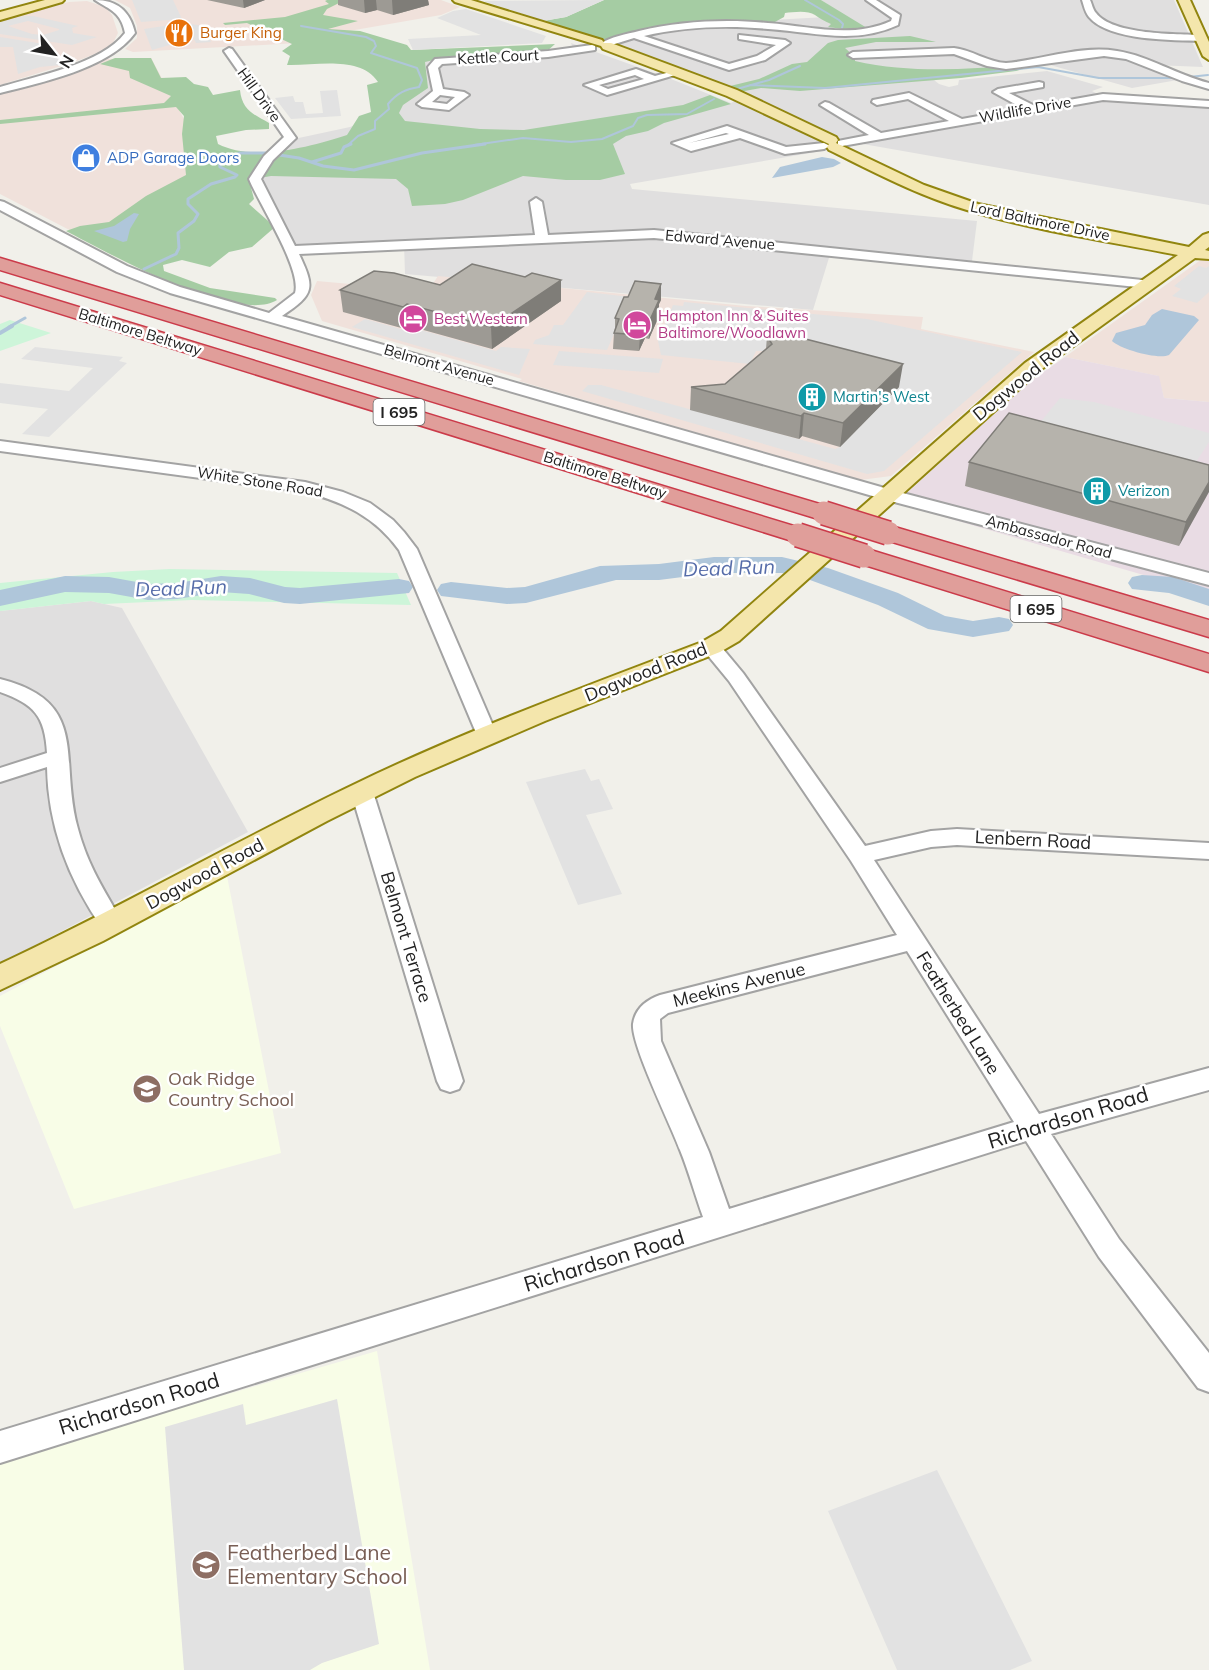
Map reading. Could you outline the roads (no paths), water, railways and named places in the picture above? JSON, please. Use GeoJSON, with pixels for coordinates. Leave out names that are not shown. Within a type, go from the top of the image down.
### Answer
{"type":"FeatureCollection","features":[{"type":"Feature","properties":{"kind":"highway","name":"Baltimore Beltway"},"geometry":{"type":"LineString","coordinates":[[0,264],[1209,629]]}},
{"type":"Feature","properties":{"kind":"highway","name":"Baltimore Beltway"},"geometry":{"type":"LineString","coordinates":[[0,289],[1209,663]]}},
{"type":"Feature","properties":{"kind":"main road"},"geometry":{"type":"LineString","coordinates":[[0,13],[46,0]]}},
{"type":"Feature","properties":{"kind":"main road"},"geometry":{"type":"LineString","coordinates":[[0,13],[58,0]]}},
{"type":"Feature","properties":{"kind":"main road","name":"Lord Baltimore Drive"},"geometry":{"type":"LineString","coordinates":[[459,0],[732,93],[833,144],[859,161],[945,198],[1001,214],[1201,254]]}},
{"type":"Feature","properties":{"kind":"main road"},"geometry":{"type":"LineString","coordinates":[[1184,0],[1209,56]]}},
{"type":"Feature","properties":{"kind":"main road"},"geometry":{"type":"LineString","coordinates":[[0,13],[28,1]]}},
{"type":"Feature","properties":{"kind":"main road","name":"Lord Baltimore Drive"},"geometry":{"type":"LineString","coordinates":[[599,46],[833,144]]}},
{"type":"Feature","properties":{"kind":"main road","name":"Dogwood Road"},"geometry":{"type":"LineString","coordinates":[[0,978],[111,923],[362,792],[487,735],[711,647],[738,630],[1032,367],[1147,284],[1201,254],[1209,238]]}},
{"type":"Feature","properties":{"kind":"street"},"geometry":{"type":"LineString","coordinates":[[0,90],[90,61],[125,43],[130,33],[123,13],[113,5],[99,0]]}},
{"type":"Feature","properties":{"kind":"street"},"geometry":{"type":"LineString","coordinates":[[872,1],[893,0]]}},
{"type":"Feature","properties":{"kind":"street"},"geometry":{"type":"LineString","coordinates":[[1086,0],[1094,17],[1125,30],[1154,35],[1202,38]]}},
{"type":"Feature","properties":{"kind":"street"},"geometry":{"type":"LineString","coordinates":[[599,46],[665,29],[766,25],[818,32],[848,33],[882,29],[895,23],[897,17],[872,1]]}},
{"type":"Feature","properties":{"kind":"street"},"geometry":{"type":"LineString","coordinates":[[636,36],[729,67],[761,58],[785,43],[740,36],[716,26]]}},
{"type":"Feature","properties":{"kind":"street"},"geometry":{"type":"LineString","coordinates":[[1107,38],[1125,30]]}},
{"type":"Feature","properties":{"kind":"street","name":"Kettle Court"},"geometry":{"type":"LineString","coordinates":[[438,92],[433,67],[439,61],[557,54],[599,46]]}},
{"type":"Feature","properties":{"kind":"street","name":"Hill Drive"},"geometry":{"type":"LineString","coordinates":[[229,51],[290,138],[273,154],[255,178],[291,250]]}},
{"type":"Feature","properties":{"kind":"street"},"geometry":{"type":"LineString","coordinates":[[853,55],[961,51],[986,64],[1006,66],[1109,53],[1122,55],[1209,86]]}},
{"type":"Feature","properties":{"kind":"street"},"geometry":{"type":"LineString","coordinates":[[654,79],[636,72],[589,85],[607,92],[670,75]]}},
{"type":"Feature","properties":{"kind":"street"},"geometry":{"type":"LineString","coordinates":[[1033,109],[998,92],[1039,85]]}},
{"type":"Feature","properties":{"kind":"street"},"geometry":{"type":"LineString","coordinates":[[877,102],[909,96],[960,122]]}},
{"type":"Feature","properties":{"kind":"street","name":"Wildlife Drive"},"geometry":{"type":"LineString","coordinates":[[740,134],[785,152],[1111,96],[1209,104]]}},
{"type":"Feature","properties":{"kind":"street"},"geometry":{"type":"LineString","coordinates":[[825,105],[879,136]]}},
{"type":"Feature","properties":{"kind":"street"},"geometry":{"type":"LineString","coordinates":[[536,202],[542,239]]}},
{"type":"Feature","properties":{"kind":"street","name":"Belmont Avenue"},"geometry":{"type":"LineString","coordinates":[[0,205],[147,280],[271,318],[889,495]]}},
{"type":"Feature","properties":{"kind":"street","name":"Edward Avenue"},"geometry":{"type":"LineString","coordinates":[[291,250],[673,235],[1147,284]]}},
{"type":"Feature","properties":{"kind":"street"},"geometry":{"type":"LineString","coordinates":[[271,318],[296,299],[303,290],[291,250]]}},
{"type":"Feature","properties":{"kind":"street","name":"White Stone Road"},"geometry":{"type":"LineString","coordinates":[[0,446],[305,487],[342,497],[368,509],[394,528],[408,549],[487,735]]}},
{"type":"Feature","properties":{"kind":"street","name":"Ambassador Road"},"geometry":{"type":"LineString","coordinates":[[889,495],[1209,579]]}},
{"type":"Feature","properties":{"kind":"street","name":"Featherbed Lane"},"geometry":{"type":"LineString","coordinates":[[711,647],[736,677],[859,855],[1109,1248],[1209,1377]]}},
{"type":"Feature","properties":{"kind":"street"},"geometry":{"type":"LineString","coordinates":[[0,685],[31,699],[44,709],[52,721],[56,734],[56,757],[66,827],[97,905],[111,923]]}},
{"type":"Feature","properties":{"kind":"street"},"geometry":{"type":"LineString","coordinates":[[0,775],[56,757]]}},
{"type":"Feature","properties":{"kind":"street","name":"Belmont Terrace"},"geometry":{"type":"LineString","coordinates":[[362,792],[450,1081]]}},
{"type":"Feature","properties":{"kind":"street","name":"Lenbern Road"},"geometry":{"type":"LineString","coordinates":[[859,855],[931,839],[965,837],[1209,851]]}},
{"type":"Feature","properties":{"kind":"street","name":"Meekins Avenue"},"geometry":{"type":"LineString","coordinates":[[720,1225],[695,1152],[648,1041],[645,1028],[646,1018],[660,1005],[913,940]]}},
{"type":"Feature","properties":{"kind":"street","name":"Richardson Road"},"geometry":{"type":"LineString","coordinates":[[0,1447],[1031,1128],[1209,1079]]}},
{"type":"Feature","properties":{"kind":"water"},"geometry":{"type":"Polygon","coordinates":[[[822,157],[841,163],[833,167],[772,178],[780,167],[822,157]]]}},
{"type":"Feature","properties":{"kind":"water"},"geometry":{"type":"Polygon","coordinates":[[[134,213],[139,214],[130,229],[127,241],[123,242],[94,231],[114,226],[134,213]]]}},
{"type":"Feature","properties":{"kind":"water"},"geometry":{"type":"Polygon","coordinates":[[[1162,309],[1194,316],[1199,320],[1169,355],[1139,353],[1112,341],[1116,333],[1145,325],[1152,315],[1162,309]]]}},
{"type":"Feature","properties":{"kind":"waterway"},"geometry":{"type":"LineString","coordinates":[[805,0],[839,20],[843,24],[842,28]]}},
{"type":"Feature","properties":{"kind":"waterway"},"geometry":{"type":"LineString","coordinates":[[301,26],[366,37],[374,41],[376,46],[371,53],[417,68],[422,80],[419,87],[402,92],[391,100],[388,104],[389,109],[375,121],[375,129],[358,136],[348,145]]}},
{"type":"Feature","properties":{"kind":"waterway"},"geometry":{"type":"LineString","coordinates":[[751,85],[769,80],[800,66]]}},
{"type":"Feature","properties":{"kind":"waterway"},"geometry":{"type":"LineString","coordinates":[[751,85],[825,88],[1038,67],[1099,78],[1174,78]]}},
{"type":"Feature","properties":{"kind":"waterway"},"geometry":{"type":"LineString","coordinates":[[1189,77],[1208,75]]}},
{"type":"Feature","properties":{"kind":"waterway"},"geometry":{"type":"LineString","coordinates":[[737,89],[751,85]]}},
{"type":"Feature","properties":{"kind":"waterway"},"geometry":{"type":"LineString","coordinates":[[474,145],[523,138],[571,142],[602,139],[633,126],[638,118],[647,115],[687,114],[714,99]]}},
{"type":"Feature","properties":{"kind":"waterway"},"geometry":{"type":"LineString","coordinates":[[312,162],[341,153],[344,147],[351,144]]}},
{"type":"Feature","properties":{"kind":"waterway"},"geometry":{"type":"LineString","coordinates":[[144,269],[176,254],[179,248],[178,233],[194,221],[198,214],[188,204],[188,199],[211,184],[235,177],[237,175],[220,167],[219,162],[240,153],[266,153],[299,158],[323,166],[354,170],[422,153],[485,144]]}},
{"type":"Feature","properties":{"kind":"waterway"},"geometry":{"type":"LineString","coordinates":[[9,327],[25,318]]}},
{"type":"Feature","properties":{"kind":"waterway"},"geometry":{"type":"LineString","coordinates":[[0,333],[12,326]]}},
{"type":"Feature","properties":{"kind":"waterway","name":"Dead Run"},"geometry":{"type":"LineString","coordinates":[[451,590],[507,596],[526,595],[600,574],[616,572],[659,572],[714,565],[782,565],[819,574],[888,599],[938,623],[973,629],[999,625]]}},
{"type":"Feature","properties":{"kind":"waterway","name":"Dead Run"},"geometry":{"type":"LineString","coordinates":[[1142,583],[1173,585],[1209,598]]}},
{"type":"Feature","properties":{"kind":"waterway","name":"Dead Run"},"geometry":{"type":"LineString","coordinates":[[0,598],[65,584],[109,585],[148,592],[177,591],[221,584],[250,586],[284,595],[300,596],[357,589],[399,587]]}},
{"type":"Feature","properties":{"kind":"place","name":"Burger King"},"geometry":{"type":"Point","coordinates":[179,33]}},
{"type":"Feature","properties":{"kind":"place","name":"ADP Garage Doors"},"geometry":{"type":"Point","coordinates":[86,158]}},
{"type":"Feature","properties":{"kind":"place","name":"Best Western"},"geometry":{"type":"Point","coordinates":[413,319]}},
{"type":"Feature","properties":{"kind":"place","name":"Hampton Inn & Suites Baltimore/Woodlawn"},"geometry":{"type":"Point","coordinates":[637,325]}},
{"type":"Feature","properties":{"kind":"place","name":"Martin's West"},"geometry":{"type":"Point","coordinates":[812,397]}},
{"type":"Feature","properties":{"kind":"place","name":"Verizon"},"geometry":{"type":"Point","coordinates":[1097,491]}},
{"type":"Feature","properties":{"kind":"place","name":"Oak Ridge Country School"},"geometry":{"type":"Point","coordinates":[147,1089]}},
{"type":"Feature","properties":{"kind":"place","name":"Featherbed Lane Elementary School"},"geometry":{"type":"Point","coordinates":[206,1565]}}]}
